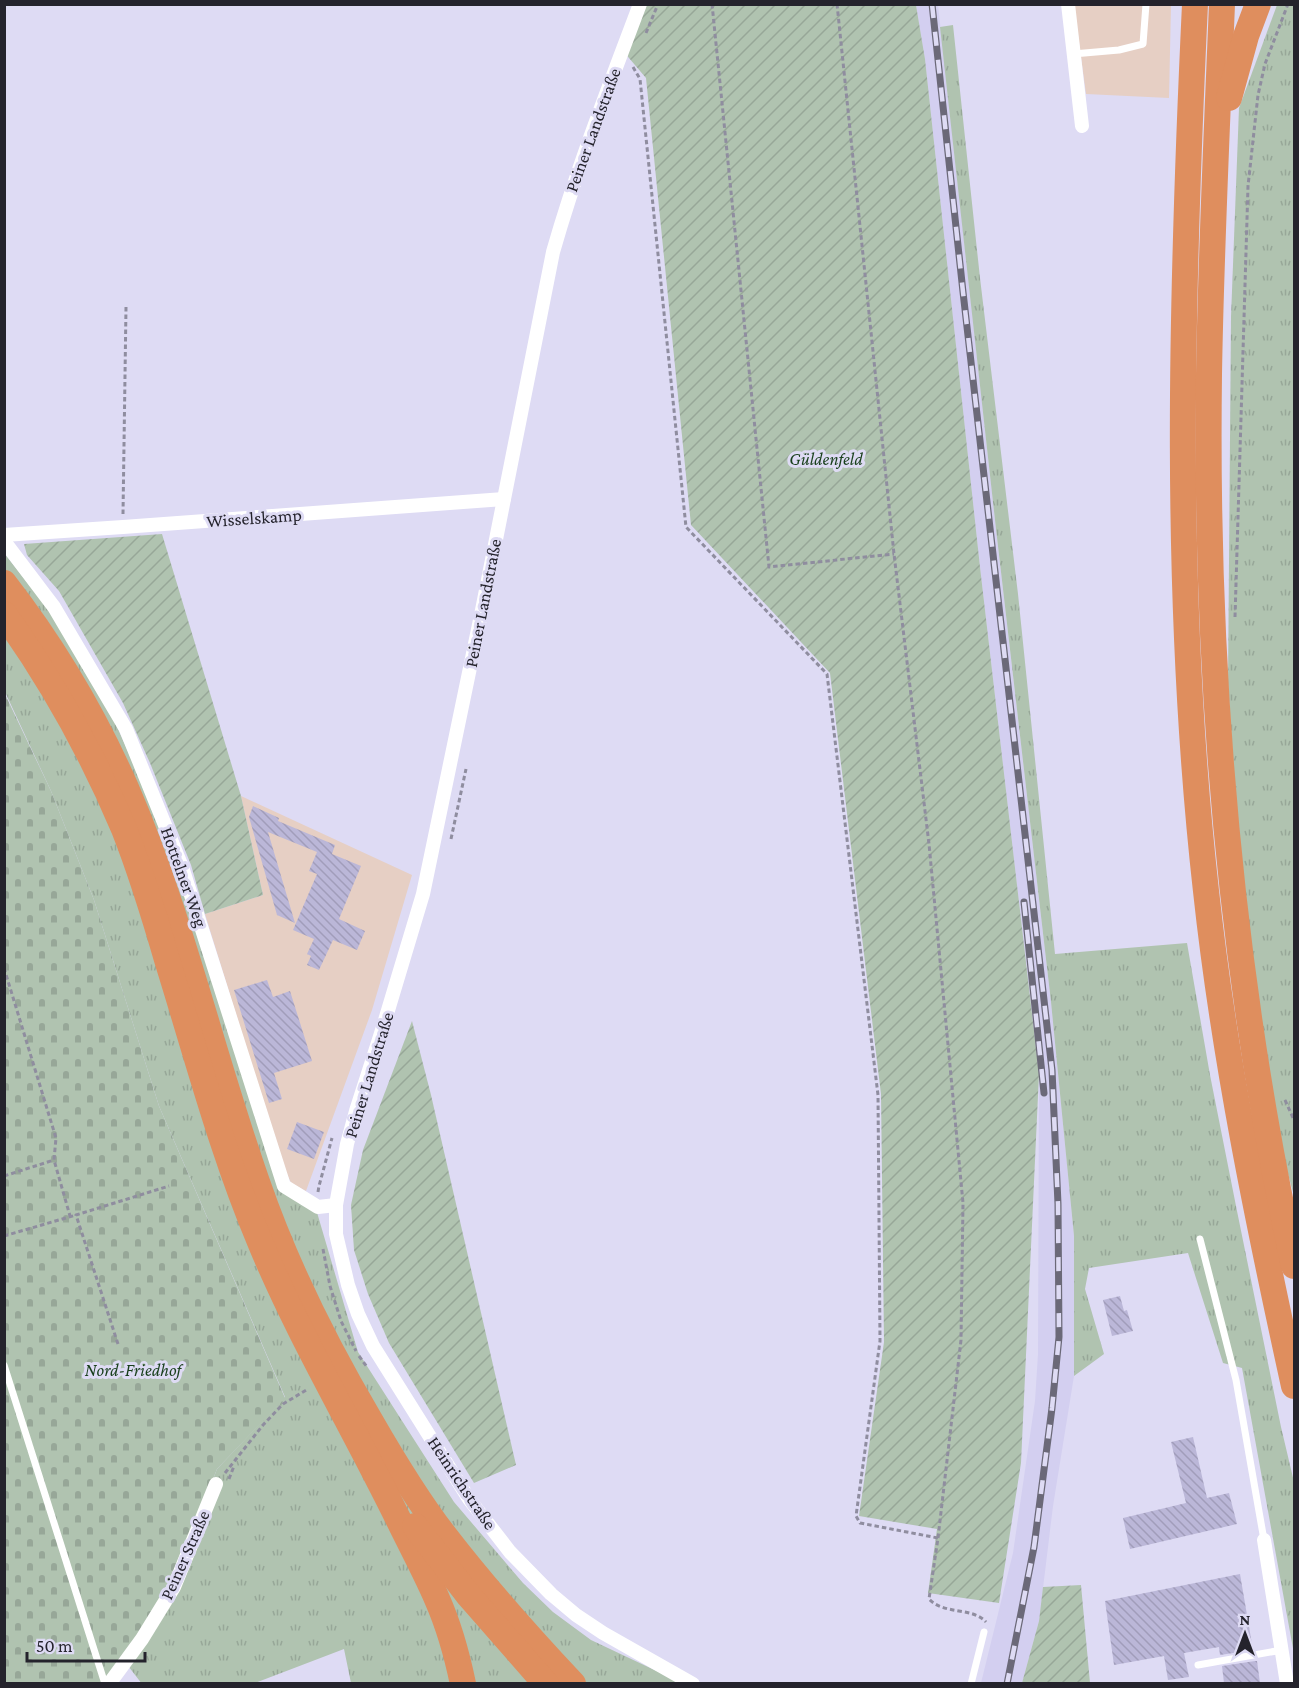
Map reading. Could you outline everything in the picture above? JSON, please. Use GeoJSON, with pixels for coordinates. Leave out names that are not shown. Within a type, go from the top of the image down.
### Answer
{"type":"FeatureCollection","features":[{"type":"Feature","properties":{"kind":"highway"},"geometry":{"type":"LineString","coordinates":[[1195,4],[1185,273],[1183,487],[1192,735],[1206,891],[1223,1029],[1268,1268],[1294,1386]]}},
{"type":"Feature","properties":{"kind":"highway"},"geometry":{"type":"LineString","coordinates":[[1222,4],[1209,375],[1213,616],[1219,731],[1232,883],[1249,1020],[1269,1140],[1294,1266]]}},
{"type":"Feature","properties":{"kind":"highway"},"geometry":{"type":"LineString","coordinates":[[1215,163],[1233,79],[1258,4]]}},
{"type":"Feature","properties":{"kind":"highway"},"geometry":{"type":"LineString","coordinates":[[4,583],[41,634],[81,698],[126,789],[170,906],[257,1183],[327,1363]]}},
{"type":"Feature","properties":{"kind":"highway"},"geometry":{"type":"LineString","coordinates":[[4,614],[44,671],[70,716],[124,831],[158,930],[240,1190],[258,1239],[282,1294],[327,1363],[340,1388],[364,1451],[438,1600],[463,1683]]}},
{"type":"Feature","properties":{"kind":"highway"},"geometry":{"type":"LineString","coordinates":[[340,1388],[444,1534],[515,1621],[573,1683]]}},
{"type":"Feature","properties":{"kind":"highway"},"geometry":{"type":"LineString","coordinates":[[364,1451],[435,1553],[469,1596],[546,1683]]}},
{"type":"Feature","properties":{"kind":"street","name":"Peiner Landstraße"},"geometry":{"type":"LineString","coordinates":[[336,1205],[345,1153],[356,1111],[423,894],[553,252],[569,195],[640,4]]}},
{"type":"Feature","properties":{"kind":"street"},"geometry":{"type":"LineString","coordinates":[[1068,4],[1082,126]]}},
{"type":"Feature","properties":{"kind":"street","name":"Wisselskamp"},"geometry":{"type":"LineString","coordinates":[[4,535],[504,499]]}},
{"type":"Feature","properties":{"kind":"street","name":"Hottelner Weg"},"geometry":{"type":"LineString","coordinates":[[4,541],[54,607],[126,729],[182,867],[284,1186],[318,1207],[336,1205]]}},
{"type":"Feature","properties":{"kind":"street","name":"Heinrichstraße"},"geometry":{"type":"LineString","coordinates":[[336,1205],[336,1234],[348,1285],[358,1314],[373,1346],[470,1499],[510,1552],[551,1594],[576,1615],[603,1634],[693,1683]]}},
{"type":"Feature","properties":{"kind":"street","name":"Peiner Straße"},"geometry":{"type":"LineString","coordinates":[[107,1683],[142,1639],[174,1587],[216,1484]]}},
{"type":"Feature","properties":{"kind":"street"},"geometry":{"type":"LineString","coordinates":[[1264,1540],[1287,1683]]}},
{"type":"Feature","properties":{"kind":"lane"},"geometry":{"type":"LineString","coordinates":[[1073,54],[1119,50],[1143,44],[1146,4]]}},
{"type":"Feature","properties":{"kind":"lane"},"geometry":{"type":"LineString","coordinates":[[1200,1239],[1236,1380],[1264,1540]]}},
{"type":"Feature","properties":{"kind":"lane"},"geometry":{"type":"LineString","coordinates":[[4,1365],[107,1683]]}},
{"type":"Feature","properties":{"kind":"lane"},"geometry":{"type":"LineString","coordinates":[[971,1683],[984,1632]]}},
{"type":"Feature","properties":{"kind":"lane"},"geometry":{"type":"LineString","coordinates":[[1198,1665],[1282,1650]]}},
{"type":"Feature","properties":{"kind":"path"},"geometry":{"type":"LineString","coordinates":[[645,36],[658,4]]}},
{"type":"Feature","properties":{"kind":"path"},"geometry":{"type":"LineString","coordinates":[[712,4],[769,567],[894,554]]}},
{"type":"Feature","properties":{"kind":"path"},"geometry":{"type":"LineString","coordinates":[[837,4],[894,554],[929,844],[963,1203],[961,1340],[929,1599],[939,1607],[980,1616],[986,1621],[984,1632]]}},
{"type":"Feature","properties":{"kind":"path"},"geometry":{"type":"LineString","coordinates":[[1235,621],[1248,186],[1258,94],[1265,64],[1288,4]]}},
{"type":"Feature","properties":{"kind":"path"},"geometry":{"type":"LineString","coordinates":[[628,77],[633,67],[640,79],[686,527],[827,674],[878,1095],[880,1341],[856,1516],[860,1523],[938,1538]]}},
{"type":"Feature","properties":{"kind":"path"},"geometry":{"type":"LineString","coordinates":[[123,528],[126,307]]}},
{"type":"Feature","properties":{"kind":"path"},"geometry":{"type":"LineString","coordinates":[[450,844],[466,766]]}},
{"type":"Feature","properties":{"kind":"path"},"geometry":{"type":"LineString","coordinates":[[4,969],[56,1138],[54,1160],[70,1216]]}},
{"type":"Feature","properties":{"kind":"path"},"geometry":{"type":"LineString","coordinates":[[1283,1091],[1285,1102],[1294,1120]]}},
{"type":"Feature","properties":{"kind":"path"},"geometry":{"type":"LineString","coordinates":[[4,1176],[54,1160]]}},
{"type":"Feature","properties":{"kind":"path"},"geometry":{"type":"LineString","coordinates":[[4,1236],[169,1186]]}},
{"type":"Feature","properties":{"kind":"path"},"geometry":{"type":"LineString","coordinates":[[76,1215],[118,1344]]}},
{"type":"Feature","properties":{"kind":"shaded area"},"geometry":{"type":"Polygon","coordinates":[[[916,5],[938,5],[1051,1002],[1074,1236],[1074,1376],[1053,1506],[1039,1621],[1022,1683],[981,1683],[1013,1553],[1035,1401],[1038,1354],[1039,1074],[980,567],[925,59],[916,5]]]}},
{"type":"Feature","properties":{"kind":"shaded area"},"geometry":{"type":"Polygon","coordinates":[[[1074,5],[1171,5],[1169,98],[1086,94],[1074,5]]]}},
{"type":"Feature","properties":{"kind":"shaded area"},"geometry":{"type":"Polygon","coordinates":[[[241,796],[412,875],[372,1010],[306,1191],[291,1183],[282,1163],[205,914],[263,895],[241,796]]]}},
{"type":"Feature","properties":{"kind":"green space","name":"Güldenfeld"},"geometry":{"type":"Polygon","coordinates":[[[641,5],[916,5],[925,59],[980,567],[1039,1074],[1021,1463],[999,1603],[928,1593],[937,1529],[859,1516],[884,1342],[881,1094],[830,673],[691,525],[646,78],[623,51],[641,5]]]}},
{"type":"Feature","properties":{"kind":"green space"},"geometry":{"type":"Polygon","coordinates":[[[1277,5],[1294,5],[1294,1196],[1276,1130],[1251,955],[1237,823],[1228,683],[1231,317],[1239,108],[1277,5]]]}},
{"type":"Feature","properties":{"kind":"green space"},"geometry":{"type":"Polygon","coordinates":[[[953,25],[980,278],[1018,594],[1055,954],[1187,943],[1210,1075],[1294,1482],[1294,1654],[1242,1368],[1223,1363],[1188,1253],[1089,1268],[1085,1289],[1104,1354],[1074,1376],[1074,1236],[1051,1002],[940,27],[953,25]]]}},
{"type":"Feature","properties":{"kind":"green space"},"geometry":{"type":"Polygon","coordinates":[[[162,534],[241,796],[263,895],[205,914],[191,865],[123,703],[59,591],[27,555],[24,544],[162,534]]]}},
{"type":"Feature","properties":{"kind":"green space"},"geometry":{"type":"Polygon","coordinates":[[[4,553],[50,611],[104,698],[140,778],[178,868],[281,1189],[316,1209],[358,1352],[454,1502],[523,1583],[553,1612],[591,1640],[682,1683],[351,1683],[344,1649],[255,1683],[142,1684],[122,1658],[172,1584],[217,1469],[285,1397],[159,1106],[94,900],[51,791],[5,692],[4,553]]]}},
{"type":"Feature","properties":{"kind":"green space","name":"Nord-Friedhof"},"geometry":{"type":"Polygon","coordinates":[[[4,692],[51,791],[94,900],[159,1106],[285,1398],[217,1469],[172,1584],[105,1683],[5,1683],[4,692]]]}},
{"type":"Feature","properties":{"kind":"green space"},"geometry":{"type":"Polygon","coordinates":[[[412,1021],[516,1465],[474,1483],[389,1343],[368,1294],[354,1250],[351,1205],[363,1150],[412,1021]]]}},
{"type":"Feature","properties":{"kind":"green space"},"geometry":{"type":"Polygon","coordinates":[[[1081,1585],[1090,1683],[1022,1683],[1039,1621],[1043,1587],[1081,1585]]]}},
{"type":"Feature","properties":{"kind":"building"},"geometry":{"type":"Polygon","coordinates":[[[253,806],[279,818],[278,821],[335,845],[332,854],[361,866],[339,919],[365,931],[357,950],[333,940],[319,970],[307,965],[311,956],[307,954],[314,939],[293,930],[317,874],[309,871],[317,852],[268,832],[295,923],[277,915],[249,817],[253,806]]]}},
{"type":"Feature","properties":{"kind":"building"},"geometry":{"type":"Polygon","coordinates":[[[267,980],[273,997],[290,991],[312,1061],[274,1073],[282,1099],[269,1103],[234,990],[267,980]]]}},
{"type":"Feature","properties":{"kind":"building"},"geometry":{"type":"Polygon","coordinates":[[[297,1122],[324,1132],[314,1159],[287,1149],[297,1122]]]}},
{"type":"Feature","properties":{"kind":"building"},"geometry":{"type":"Polygon","coordinates":[[[1120,1296],[1133,1331],[1112,1336],[1103,1300],[1120,1296]]]}},
{"type":"Feature","properties":{"kind":"building"},"geometry":{"type":"Polygon","coordinates":[[[1193,1437],[1207,1498],[1229,1493],[1237,1524],[1130,1549],[1123,1518],[1186,1503],[1171,1442],[1193,1437]]]}},
{"type":"Feature","properties":{"kind":"building"},"geometry":{"type":"Polygon","coordinates":[[[1240,1574],[1253,1650],[1220,1655],[1219,1647],[1184,1653],[1189,1677],[1168,1680],[1164,1656],[1114,1665],[1105,1601],[1240,1574]]]}},
{"type":"Feature","properties":{"kind":"building"},"geometry":{"type":"Polygon","coordinates":[[[1257,1661],[1260,1683],[1224,1683],[1222,1666],[1257,1661]]]}},
{"type":"Feature","properties":{"kind":"railway"},"geometry":{"type":"LineString","coordinates":[[932,4],[1052,1070],[1058,1204],[1059,1337],[1052,1408],[1034,1547],[1007,1684]]}},
{"type":"Feature","properties":{"kind":"railway"},"geometry":{"type":"LineString","coordinates":[[1024,902],[1044,1093]]}}]}
